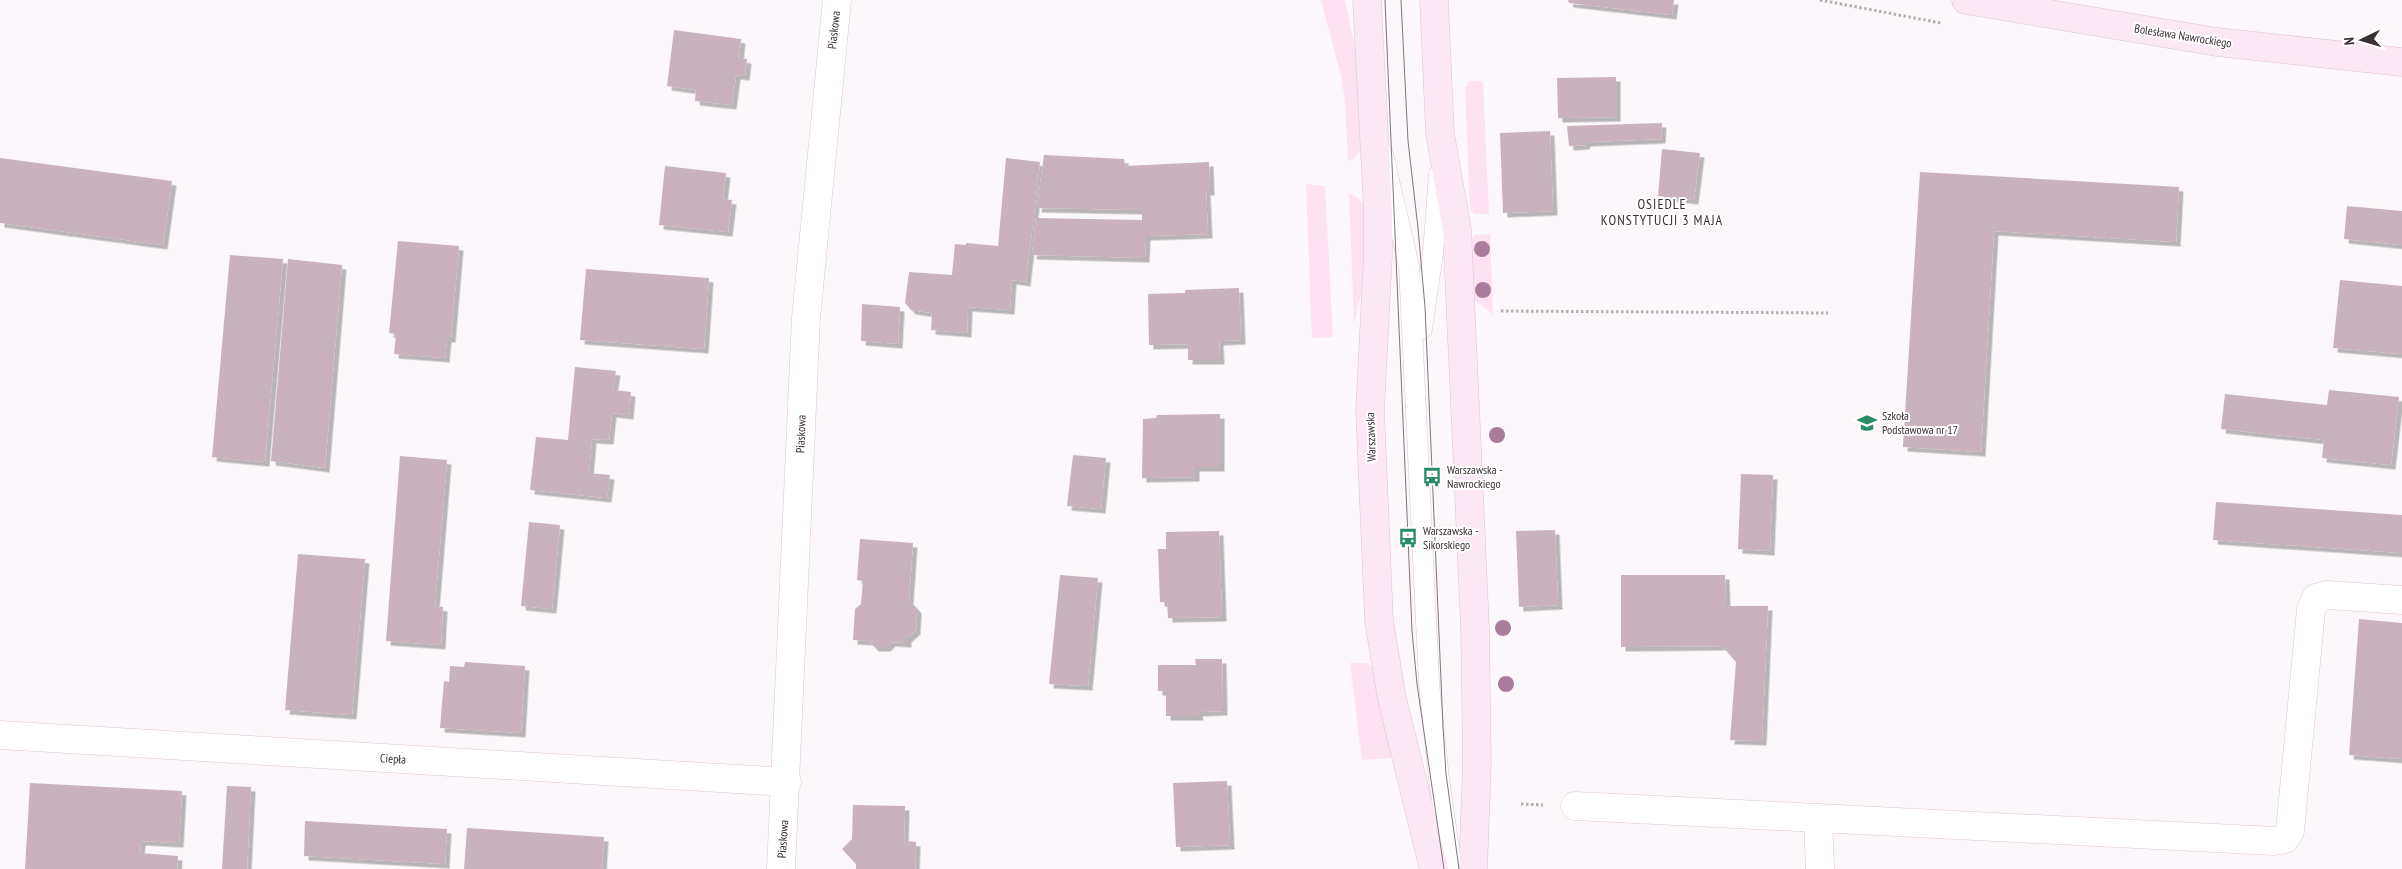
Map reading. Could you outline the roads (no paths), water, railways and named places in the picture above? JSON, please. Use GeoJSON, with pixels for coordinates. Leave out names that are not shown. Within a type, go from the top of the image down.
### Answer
{"type":"FeatureCollection","features":[{"type":"Feature","properties":{"kind":"street","name":"Piaskowa"},"geometry":{"type":"LineString","coordinates":[[781,869],[787,782],[806,318],[837,0]]}},
{"type":"Feature","properties":{"kind":"street","name":"Warszawska"},"geometry":{"type":"LineString","coordinates":[[1367,0],[1378,256],[1370,410],[1379,621],[1392,698],[1434,869]]}},
{"type":"Feature","properties":{"kind":"street"},"geometry":{"type":"LineString","coordinates":[[1434,0],[1440,134],[1457,229],[1465,405],[1475,628],[1477,753],[1473,869]]}},
{"type":"Feature","properties":{"kind":"street","name":"Bolesława Nawrockiego"},"geometry":{"type":"LineString","coordinates":[[1966,0],[2216,42],[2402,62]]}},
{"type":"Feature","properties":{"kind":"street"},"geometry":{"type":"LineString","coordinates":[[1575,806],[2274,841],[2285,838],[2290,831],[2311,610],[2316,598],[2327,595],[2402,600]]}},
{"type":"Feature","properties":{"kind":"street","name":"Ciepła"},"geometry":{"type":"LineString","coordinates":[[0,735],[787,782]]}},
{"type":"Feature","properties":{"kind":"street"},"geometry":{"type":"LineString","coordinates":[[1818,818],[1820,869]]}},
{"type":"Feature","properties":{"kind":"lane"},"geometry":{"type":"LineString","coordinates":[[1373,108],[1409,266],[1429,682],[1439,779],[1452,869]]}},
{"type":"Feature","properties":{"kind":"lane"},"geometry":{"type":"LineString","coordinates":[[1416,408],[1418,362],[1433,253],[1440,134]]}},
{"type":"Feature","properties":{"kind":"tram line"},"geometry":{"type":"LineString","coordinates":[[1385,0],[1412,631],[1417,684],[1444,869]]}},
{"type":"Feature","properties":{"kind":"tram line"},"geometry":{"type":"LineString","coordinates":[[1401,0],[1408,141],[1425,307],[1446,774],[1459,869]]}},
{"type":"Feature","properties":{"kind":"place","name":"Szkoła Podstawowa nr 17"},"geometry":{"type":"Point","coordinates":[1867,423]}},
{"type":"Feature","properties":{"kind":"place","name":"Warszawska - Nawrockiego"},"geometry":{"type":"Point","coordinates":[1432,477]}},
{"type":"Feature","properties":{"kind":"place","name":"Warszawska - Sikorskiego"},"geometry":{"type":"Point","coordinates":[1408,538]}},
{"type":"Feature","properties":{"kind":"district","name":"OSIEDLE KONSTYTUCJI 3 MAJA"},"geometry":{"type":"Point","coordinates":[1662,212]}}]}
